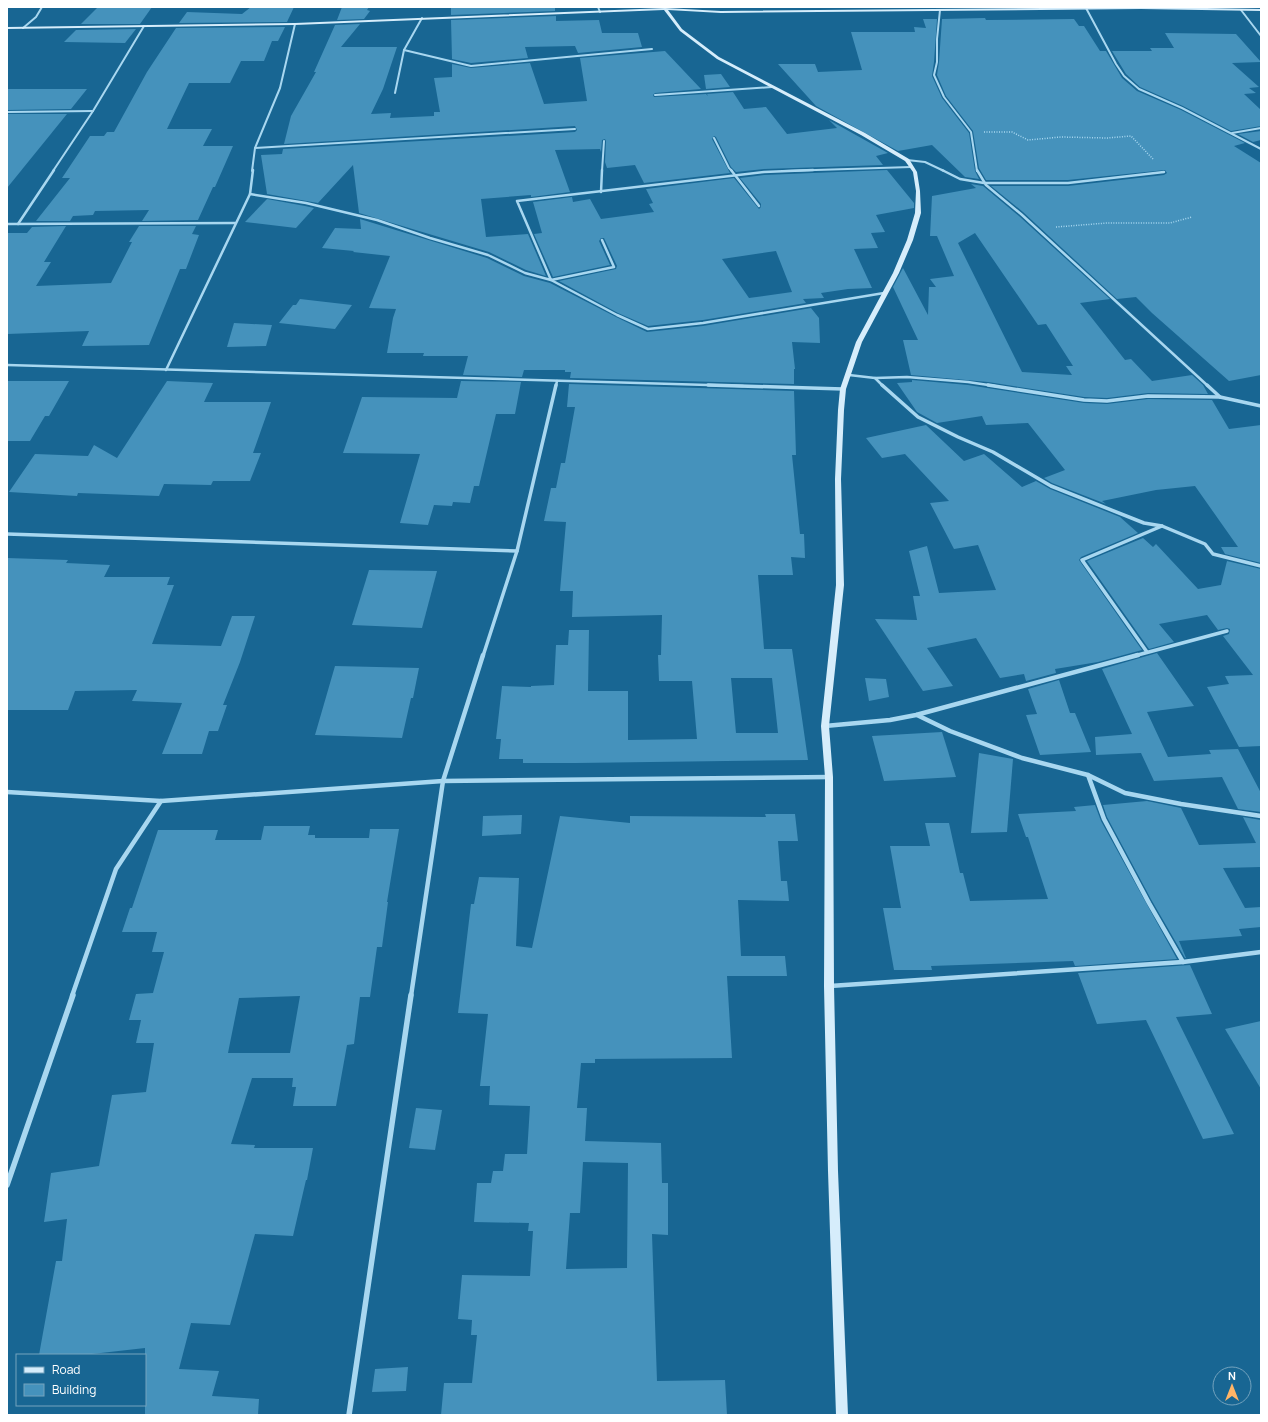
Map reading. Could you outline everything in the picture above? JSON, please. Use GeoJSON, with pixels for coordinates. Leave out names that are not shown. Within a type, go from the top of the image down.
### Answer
{"type":"FeatureCollection","features":[{"type":"Feature","properties":{"kind":"street"},"geometry":{"type":"LineString","coordinates":[[23,28],[36,18],[42,7]]}},
{"type":"Feature","properties":{"kind":"street"},"geometry":{"type":"LineString","coordinates":[[598,7],[600,12]]}},
{"type":"Feature","properties":{"kind":"street"},"geometry":{"type":"LineString","coordinates":[[7,28],[295,24],[665,10],[721,12],[838,9],[940,10],[961,8],[1141,7],[1261,10]]}},
{"type":"Feature","properties":{"kind":"street"},"geometry":{"type":"LineString","coordinates":[[1086,8],[1116,64],[1124,76],[1139,90],[1182,108],[1261,149]]}},
{"type":"Feature","properties":{"kind":"street"},"geometry":{"type":"LineString","coordinates":[[665,10],[681,30],[718,58],[870,138],[909,163],[915,172],[918,191],[918,214],[910,240],[896,273],[859,342],[843,389],[838,479],[840,585],[825,726],[829,777],[829,986],[833,1171],[842,1415]]}},
{"type":"Feature","properties":{"kind":"street"},"geometry":{"type":"LineString","coordinates":[[940,10],[937,39],[937,62],[934,75],[944,97],[971,132],[975,164],[978,174],[984,183],[1038,229],[1220,397]]}},
{"type":"Feature","properties":{"kind":"street"},"geometry":{"type":"LineString","coordinates":[[1241,10],[1261,36]]}},
{"type":"Feature","properties":{"kind":"street"},"geometry":{"type":"LineString","coordinates":[[395,93],[404,50],[422,18]]}},
{"type":"Feature","properties":{"kind":"street"},"geometry":{"type":"LineString","coordinates":[[166,370],[250,194],[255,148],[280,88],[295,24]]}},
{"type":"Feature","properties":{"kind":"street"},"geometry":{"type":"LineString","coordinates":[[18,224],[92,111],[144,26]]}},
{"type":"Feature","properties":{"kind":"street"},"geometry":{"type":"LineString","coordinates":[[404,50],[471,66],[652,49]]}},
{"type":"Feature","properties":{"kind":"street"},"geometry":{"type":"LineString","coordinates":[[655,95],[772,87]]}},
{"type":"Feature","properties":{"kind":"street"},"geometry":{"type":"LineString","coordinates":[[7,112],[92,111]]}},
{"type":"Feature","properties":{"kind":"street"},"geometry":{"type":"LineString","coordinates":[[1231,134],[1261,128]]}},
{"type":"Feature","properties":{"kind":"street"},"geometry":{"type":"LineString","coordinates":[[255,148],[575,129]]}},
{"type":"Feature","properties":{"kind":"street"},"geometry":{"type":"LineString","coordinates":[[714,138],[729,168],[759,206]]}},
{"type":"Feature","properties":{"kind":"street"},"geometry":{"type":"LineString","coordinates":[[601,192],[604,141]]}},
{"type":"Feature","properties":{"kind":"street"},"geometry":{"type":"LineString","coordinates":[[551,280],[517,200],[601,192],[736,175],[925,162],[960,179],[984,183],[1068,183],[1164,172]]}},
{"type":"Feature","properties":{"kind":"street"},"geometry":{"type":"LineString","coordinates":[[250,194],[306,203],[377,220],[430,238],[488,255],[526,273],[551,280],[617,315],[648,329],[703,323],[884,293]]}},
{"type":"Feature","properties":{"kind":"street"},"geometry":{"type":"LineString","coordinates":[[7,224],[236,222]]}},
{"type":"Feature","properties":{"kind":"street"},"geometry":{"type":"LineString","coordinates":[[551,280],[614,267],[602,240]]}},
{"type":"Feature","properties":{"kind":"street"},"geometry":{"type":"LineString","coordinates":[[7,365],[843,389]]}},
{"type":"Feature","properties":{"kind":"street"},"geometry":{"type":"LineString","coordinates":[[849,375],[875,378],[907,377],[968,382],[1084,400],[1107,401],[1148,396],[1220,397],[1261,406]]}},
{"type":"Feature","properties":{"kind":"street"},"geometry":{"type":"LineString","coordinates":[[875,378],[896,399],[918,417],[958,438],[993,452],[1051,486],[1144,523],[1162,526],[1205,544],[1213,554],[1261,566]]}},
{"type":"Feature","properties":{"kind":"street"},"geometry":{"type":"LineString","coordinates":[[349,1415],[443,781],[517,551],[557,381]]}},
{"type":"Feature","properties":{"kind":"street"},"geometry":{"type":"LineString","coordinates":[[1147,652],[1082,560],[1162,526]]}},
{"type":"Feature","properties":{"kind":"street"},"geometry":{"type":"LineString","coordinates":[[7,534],[517,551]]}},
{"type":"Feature","properties":{"kind":"street"},"geometry":{"type":"LineString","coordinates":[[825,726],[890,720],[916,715],[1227,631]]}},
{"type":"Feature","properties":{"kind":"street"},"geometry":{"type":"LineString","coordinates":[[916,715],[950,731],[1022,758],[1088,775],[1125,793],[1181,804],[1261,816]]}},
{"type":"Feature","properties":{"kind":"street"},"geometry":{"type":"LineString","coordinates":[[1088,775],[1104,819],[1148,903],[1183,962]]}},
{"type":"Feature","properties":{"kind":"street"},"geometry":{"type":"LineString","coordinates":[[7,792],[161,800],[443,781],[829,777]]}},
{"type":"Feature","properties":{"kind":"street"},"geometry":{"type":"LineString","coordinates":[[7,1185],[116,868],[161,800]]}},
{"type":"Feature","properties":{"kind":"street"},"geometry":{"type":"LineString","coordinates":[[829,986],[1183,962],[1261,952]]}},
{"type":"Feature","properties":{"kind":"path"},"geometry":{"type":"LineString","coordinates":[[971,132],[1012,132],[1028,140],[1061,137],[1107,138],[1131,136],[1144,148],[1164,172]]}},
{"type":"Feature","properties":{"kind":"path"},"geometry":{"type":"LineString","coordinates":[[1038,229],[1107,223],[1170,222],[1192,217]]}},
{"type":"Feature","properties":{"kind":"building"},"geometry":{"type":"Polygon","coordinates":[[[98,7],[152,7],[140,24],[81,24],[98,7]]]}},
{"type":"Feature","properties":{"kind":"building"},"geometry":{"type":"Polygon","coordinates":[[[251,7],[294,7],[287,22],[179,23],[187,12],[242,14],[251,7]]]}},
{"type":"Feature","properties":{"kind":"building"},"geometry":{"type":"Polygon","coordinates":[[[342,7],[369,7],[367,10],[370,11],[364,19],[337,20],[342,7]]]}},
{"type":"Feature","properties":{"kind":"building"},"geometry":{"type":"Polygon","coordinates":[[[451,7],[555,7],[555,11],[451,15],[451,7]]]}},
{"type":"Feature","properties":{"kind":"building"},"geometry":{"type":"Polygon","coordinates":[[[556,16],[556,21],[599,20],[602,33],[638,33],[642,47],[578,53],[575,46],[525,47],[528,58],[471,63],[452,59],[451,20],[556,16]]]}},
{"type":"Feature","properties":{"kind":"building"},"geometry":{"type":"Polygon","coordinates":[[[985,18],[986,20],[1074,19],[1079,26],[1084,26],[1100,51],[1106,51],[1122,78],[1137,91],[1181,110],[1245,143],[1234,146],[1261,163],[1261,375],[1229,381],[1136,297],[1117,299],[1023,212],[991,186],[1068,186],[1164,175],[1167,173],[1165,170],[1068,180],[986,180],[979,168],[973,131],[946,96],[937,75],[942,19],[985,18]]]}},
{"type":"Feature","properties":{"kind":"building"},"geometry":{"type":"Polygon","coordinates":[[[923,19],[937,19],[932,76],[942,98],[969,133],[975,171],[979,179],[965,177],[932,145],[898,151],[816,106],[778,64],[815,64],[818,72],[862,70],[851,32],[915,32],[914,27],[926,28],[923,19]]]}},
{"type":"Feature","properties":{"kind":"building"},"geometry":{"type":"Polygon","coordinates":[[[360,24],[341,47],[397,47],[383,89],[371,114],[391,113],[390,118],[434,116],[434,112],[440,112],[434,78],[452,77],[452,64],[471,68],[530,63],[544,104],[587,101],[580,58],[665,51],[701,89],[655,93],[653,95],[654,97],[706,94],[708,96],[707,94],[733,92],[744,109],[766,107],[787,134],[837,128],[829,120],[888,153],[876,156],[883,165],[764,169],[736,172],[731,167],[716,137],[714,136],[712,139],[730,173],[644,183],[635,165],[607,168],[605,162],[605,139],[602,140],[601,152],[600,149],[555,150],[570,192],[531,197],[531,195],[481,199],[486,237],[528,234],[546,276],[526,270],[489,252],[359,213],[353,165],[318,203],[267,194],[261,155],[282,154],[283,149],[575,132],[577,130],[575,126],[284,144],[291,116],[316,72],[314,72],[335,25],[360,24]]]}},
{"type":"Feature","properties":{"kind":"building"},"geometry":{"type":"Polygon","coordinates":[[[285,27],[278,41],[272,41],[264,61],[241,61],[230,83],[189,83],[167,129],[212,129],[203,146],[233,146],[215,187],[213,187],[198,220],[142,221],[149,210],[95,211],[93,215],[73,216],[70,221],[36,221],[70,178],[62,178],[90,136],[104,136],[107,132],[114,132],[147,72],[176,28],[285,27]]]}},
{"type":"Feature","properties":{"kind":"building"},"geometry":{"type":"Polygon","coordinates":[[[136,29],[125,43],[64,42],[76,30],[136,29]]]}},
{"type":"Feature","properties":{"kind":"building"},"geometry":{"type":"Polygon","coordinates":[[[1165,33],[1236,34],[1261,62],[1232,63],[1259,87],[1249,88],[1256,93],[1244,94],[1261,110],[1261,126],[1231,131],[1183,106],[1140,87],[1126,74],[1112,51],[1152,51],[1150,48],[1174,48],[1165,33]]]}},
{"type":"Feature","properties":{"kind":"building"},"geometry":{"type":"Polygon","coordinates":[[[721,74],[730,87],[706,89],[704,75],[721,74]]]}},
{"type":"Feature","properties":{"kind":"building"},"geometry":{"type":"Polygon","coordinates":[[[7,89],[87,89],[71,109],[7,110],[7,89]]]}},
{"type":"Feature","properties":{"kind":"building"},"geometry":{"type":"Polygon","coordinates":[[[7,114],[67,114],[7,188],[7,114]]]}},
{"type":"Feature","properties":{"kind":"building"},"geometry":{"type":"Polygon","coordinates":[[[1261,131],[1261,140],[1253,142],[1238,134],[1261,131]]]}},
{"type":"Feature","properties":{"kind":"building"},"geometry":{"type":"Polygon","coordinates":[[[887,170],[914,203],[914,208],[876,215],[885,232],[871,233],[878,248],[854,249],[872,288],[848,289],[821,293],[824,298],[803,299],[806,303],[703,320],[648,326],[618,313],[559,281],[616,269],[617,266],[604,238],[601,238],[599,241],[610,265],[553,277],[534,234],[542,233],[533,202],[572,197],[573,202],[590,199],[601,219],[654,212],[649,204],[653,203],[646,189],[734,178],[759,209],[761,204],[740,178],[764,175],[887,170]],[[776,251],[722,259],[749,298],[792,292],[776,251]]]}},
{"type":"Feature","properties":{"kind":"building"},"geometry":{"type":"Polygon","coordinates":[[[971,184],[983,186],[1019,216],[1110,299],[1080,303],[1125,360],[1131,359],[1152,381],[1192,375],[1203,385],[1208,394],[1148,393],[1107,398],[1084,397],[988,382],[911,375],[903,340],[918,340],[893,287],[903,268],[928,315],[929,287],[936,287],[930,279],[954,276],[937,236],[930,236],[932,196],[976,188],[971,184]],[[975,233],[958,243],[1022,372],[1072,375],[1066,366],[1073,366],[1046,324],[1038,325],[975,233]]]}},
{"type":"Feature","properties":{"kind":"building"},"geometry":{"type":"Polygon","coordinates":[[[267,199],[314,208],[296,228],[245,222],[267,199]]]}},
{"type":"Feature","properties":{"kind":"building"},"geometry":{"type":"Polygon","coordinates":[[[360,219],[487,258],[524,276],[550,283],[647,332],[703,326],[811,308],[819,318],[820,343],[792,342],[795,369],[794,384],[570,378],[571,372],[565,372],[565,370],[524,370],[522,377],[463,375],[468,356],[423,356],[424,353],[387,353],[396,309],[369,308],[390,256],[322,248],[335,228],[361,229],[360,219]]]}},
{"type":"Feature","properties":{"kind":"building"},"geometry":{"type":"Polygon","coordinates":[[[66,226],[44,262],[51,262],[36,286],[111,283],[132,242],[129,242],[139,226],[196,226],[192,234],[199,235],[186,269],[180,269],[149,345],[82,346],[89,331],[7,334],[7,233],[27,233],[32,227],[66,226]]]}},
{"type":"Feature","properties":{"kind":"building"},"geometry":{"type":"Polygon","coordinates":[[[300,299],[352,305],[335,329],[279,323],[293,305],[296,305],[300,299]]]}},
{"type":"Feature","properties":{"kind":"building"},"geometry":{"type":"Polygon","coordinates":[[[234,323],[272,325],[266,346],[227,347],[234,323]]]}},
{"type":"Feature","properties":{"kind":"building"},"geometry":{"type":"Polygon","coordinates":[[[912,380],[968,385],[1084,403],[1107,404],[1148,399],[1212,400],[1229,429],[1261,425],[1261,563],[1225,554],[1221,547],[1238,547],[1195,486],[1156,490],[1102,501],[1106,504],[1052,483],[1044,478],[1065,470],[1028,423],[986,425],[982,416],[937,423],[917,412],[897,383],[912,382],[912,380]]]}},
{"type":"Feature","properties":{"kind":"building"},"geometry":{"type":"Polygon","coordinates":[[[7,381],[69,381],[49,416],[45,416],[30,441],[7,441],[7,381]]]}},
{"type":"Feature","properties":{"kind":"building"},"geometry":{"type":"Polygon","coordinates":[[[167,381],[213,383],[204,402],[271,402],[253,453],[261,453],[250,481],[213,481],[211,485],[164,484],[159,496],[78,493],[77,496],[9,492],[35,454],[88,456],[94,445],[117,458],[167,381]]]}},
{"type":"Feature","properties":{"kind":"building"},"geometry":{"type":"Polygon","coordinates":[[[461,381],[521,382],[515,414],[496,414],[479,486],[474,486],[470,503],[453,502],[452,506],[434,505],[428,525],[400,523],[420,454],[343,453],[362,397],[457,398],[461,381]]]}},
{"type":"Feature","properties":{"kind":"building"},"geometry":{"type":"Polygon","coordinates":[[[569,384],[794,391],[796,455],[792,455],[800,534],[804,534],[805,558],[791,557],[793,575],[758,575],[764,649],[792,649],[808,760],[523,763],[523,759],[499,759],[501,739],[496,739],[502,686],[531,687],[554,685],[556,645],[568,645],[569,630],[589,630],[588,691],[628,691],[628,740],[697,739],[692,681],[659,681],[658,655],[661,655],[662,615],[572,617],[573,591],[560,591],[566,522],[544,521],[551,488],[556,488],[561,463],[565,463],[575,407],[567,407],[569,384]],[[731,678],[736,733],[778,733],[772,678],[731,678]]]}},
{"type":"Feature","properties":{"kind":"building"},"geometry":{"type":"Polygon","coordinates":[[[926,425],[964,461],[984,454],[1022,487],[1036,481],[1050,489],[1120,517],[1138,533],[1081,557],[1079,560],[1142,650],[1098,662],[1055,669],[1056,673],[1026,681],[1024,674],[1000,678],[976,638],[927,648],[953,686],[923,691],[875,619],[917,620],[913,596],[920,596],[909,551],[927,546],[939,593],[996,590],[978,545],[954,549],[930,503],[949,501],[905,454],[882,458],[866,438],[926,425]]]}},
{"type":"Feature","properties":{"kind":"building"},"geometry":{"type":"Polygon","coordinates":[[[1143,538],[1153,547],[1156,544],[1198,589],[1221,585],[1227,561],[1261,569],[1261,746],[1239,747],[1207,687],[1229,684],[1225,676],[1253,675],[1223,636],[1229,634],[1230,629],[1227,628],[1218,630],[1207,615],[1159,624],[1174,642],[1149,649],[1087,561],[1143,538]]]}},
{"type":"Feature","properties":{"kind":"building"},"geometry":{"type":"Polygon","coordinates":[[[7,558],[68,560],[66,563],[110,565],[104,577],[170,577],[167,585],[174,585],[152,644],[221,646],[232,616],[255,616],[240,662],[223,705],[227,705],[218,731],[209,731],[202,754],[162,754],[182,703],[132,701],[137,690],[75,691],[68,710],[7,710],[7,558]]]}},
{"type":"Feature","properties":{"kind":"building"},"geometry":{"type":"Polygon","coordinates":[[[369,570],[437,571],[422,628],[352,625],[369,570]]]}},
{"type":"Feature","properties":{"kind":"building"},"geometry":{"type":"Polygon","coordinates":[[[1157,653],[1194,706],[1147,712],[1168,757],[1211,754],[1209,750],[1238,749],[1261,793],[1261,812],[1238,809],[1222,777],[1154,781],[1141,753],[1096,755],[1095,737],[1132,734],[1102,669],[1157,653]]]}},
{"type":"Feature","properties":{"kind":"building"},"geometry":{"type":"Polygon","coordinates":[[[335,666],[419,668],[413,698],[411,698],[402,738],[315,735],[335,666]]]}},
{"type":"Feature","properties":{"kind":"building"},"geometry":{"type":"Polygon","coordinates":[[[865,678],[886,679],[889,697],[869,701],[865,678]]]}},
{"type":"Feature","properties":{"kind":"building"},"geometry":{"type":"Polygon","coordinates":[[[1059,680],[1070,713],[1075,713],[1091,752],[1040,755],[1026,715],[1037,714],[1028,689],[1059,680]]]}},
{"type":"Feature","properties":{"kind":"building"},"geometry":{"type":"Polygon","coordinates":[[[942,732],[956,777],[884,781],[872,736],[942,732]]]}},
{"type":"Feature","properties":{"kind":"building"},"geometry":{"type":"Polygon","coordinates":[[[979,753],[1013,759],[1007,832],[971,833],[979,753]]]}},
{"type":"Feature","properties":{"kind":"building"},"geometry":{"type":"Polygon","coordinates":[[[1147,801],[1181,808],[1199,845],[1256,843],[1243,817],[1261,820],[1261,867],[1223,868],[1245,908],[1261,907],[1261,927],[1239,929],[1242,936],[1179,941],[1185,958],[1152,901],[1107,817],[1103,805],[1147,801]]]}},
{"type":"Feature","properties":{"kind":"building"},"geometry":{"type":"Polygon","coordinates":[[[1095,805],[1101,821],[1177,959],[1075,966],[1073,961],[931,966],[932,970],[894,970],[883,908],[901,908],[890,846],[930,846],[925,823],[949,823],[960,873],[963,873],[970,901],[1048,899],[1028,837],[1026,837],[1018,814],[1076,811],[1074,807],[1095,805]]]}},
{"type":"Feature","properties":{"kind":"building"},"geometry":{"type":"Polygon","coordinates":[[[765,814],[795,814],[798,841],[778,841],[781,881],[787,881],[789,901],[738,900],[741,956],[785,956],[787,976],[727,976],[732,1058],[595,1059],[595,1063],[581,1063],[577,1108],[587,1108],[585,1141],[661,1143],[662,1183],[668,1183],[668,1235],[652,1234],[657,1381],[725,1380],[727,1415],[441,1415],[444,1383],[472,1383],[477,1335],[471,1335],[472,1320],[458,1319],[462,1275],[530,1276],[533,1231],[528,1231],[529,1223],[474,1222],[477,1183],[491,1183],[493,1171],[503,1171],[505,1154],[527,1154],[530,1106],[489,1105],[490,1086],[480,1086],[488,1014],[458,1013],[471,904],[474,904],[479,877],[519,878],[516,946],[532,948],[560,816],[630,823],[630,816],[766,817],[765,814]],[[583,1162],[580,1213],[570,1213],[566,1269],[627,1268],[628,1163],[583,1162]]]}},
{"type":"Feature","properties":{"kind":"building"},"geometry":{"type":"Polygon","coordinates":[[[522,815],[521,834],[482,836],[483,816],[522,815]]]}},
{"type":"Feature","properties":{"kind":"building"},"geometry":{"type":"Polygon","coordinates":[[[264,826],[310,826],[308,835],[315,835],[315,838],[369,838],[370,829],[399,829],[387,902],[382,947],[377,947],[370,997],[360,997],[354,1044],[347,1045],[336,1106],[293,1106],[296,1087],[292,1087],[293,1078],[252,1078],[231,1144],[255,1145],[254,1148],[313,1148],[307,1180],[293,1236],[255,1234],[230,1325],[191,1323],[179,1369],[219,1371],[212,1396],[259,1399],[258,1415],[145,1415],[145,1348],[92,1354],[39,1354],[56,1261],[62,1261],[67,1219],[44,1222],[51,1173],[99,1166],[112,1095],[146,1092],[154,1043],[136,1043],[141,1020],[129,1020],[136,994],[153,993],[164,952],[152,952],[157,932],[122,932],[130,908],[132,908],[158,830],[218,830],[215,840],[261,840],[264,826]],[[300,996],[239,998],[228,1053],[290,1053],[300,996]]]}},
{"type":"Feature","properties":{"kind":"building"},"geometry":{"type":"Polygon","coordinates":[[[1190,965],[1212,1014],[1176,1017],[1234,1134],[1203,1139],[1146,1020],[1097,1024],[1078,973],[1190,965]]]}},
{"type":"Feature","properties":{"kind":"building"},"geometry":{"type":"Polygon","coordinates":[[[1261,1021],[1261,1089],[1225,1029],[1261,1021]]]}},
{"type":"Feature","properties":{"kind":"building"},"geometry":{"type":"Polygon","coordinates":[[[416,1108],[442,1110],[435,1150],[409,1148],[416,1108]]]}},
{"type":"Feature","properties":{"kind":"building"},"geometry":{"type":"Polygon","coordinates":[[[408,1367],[406,1391],[372,1392],[375,1369],[408,1367]]]}}]}
